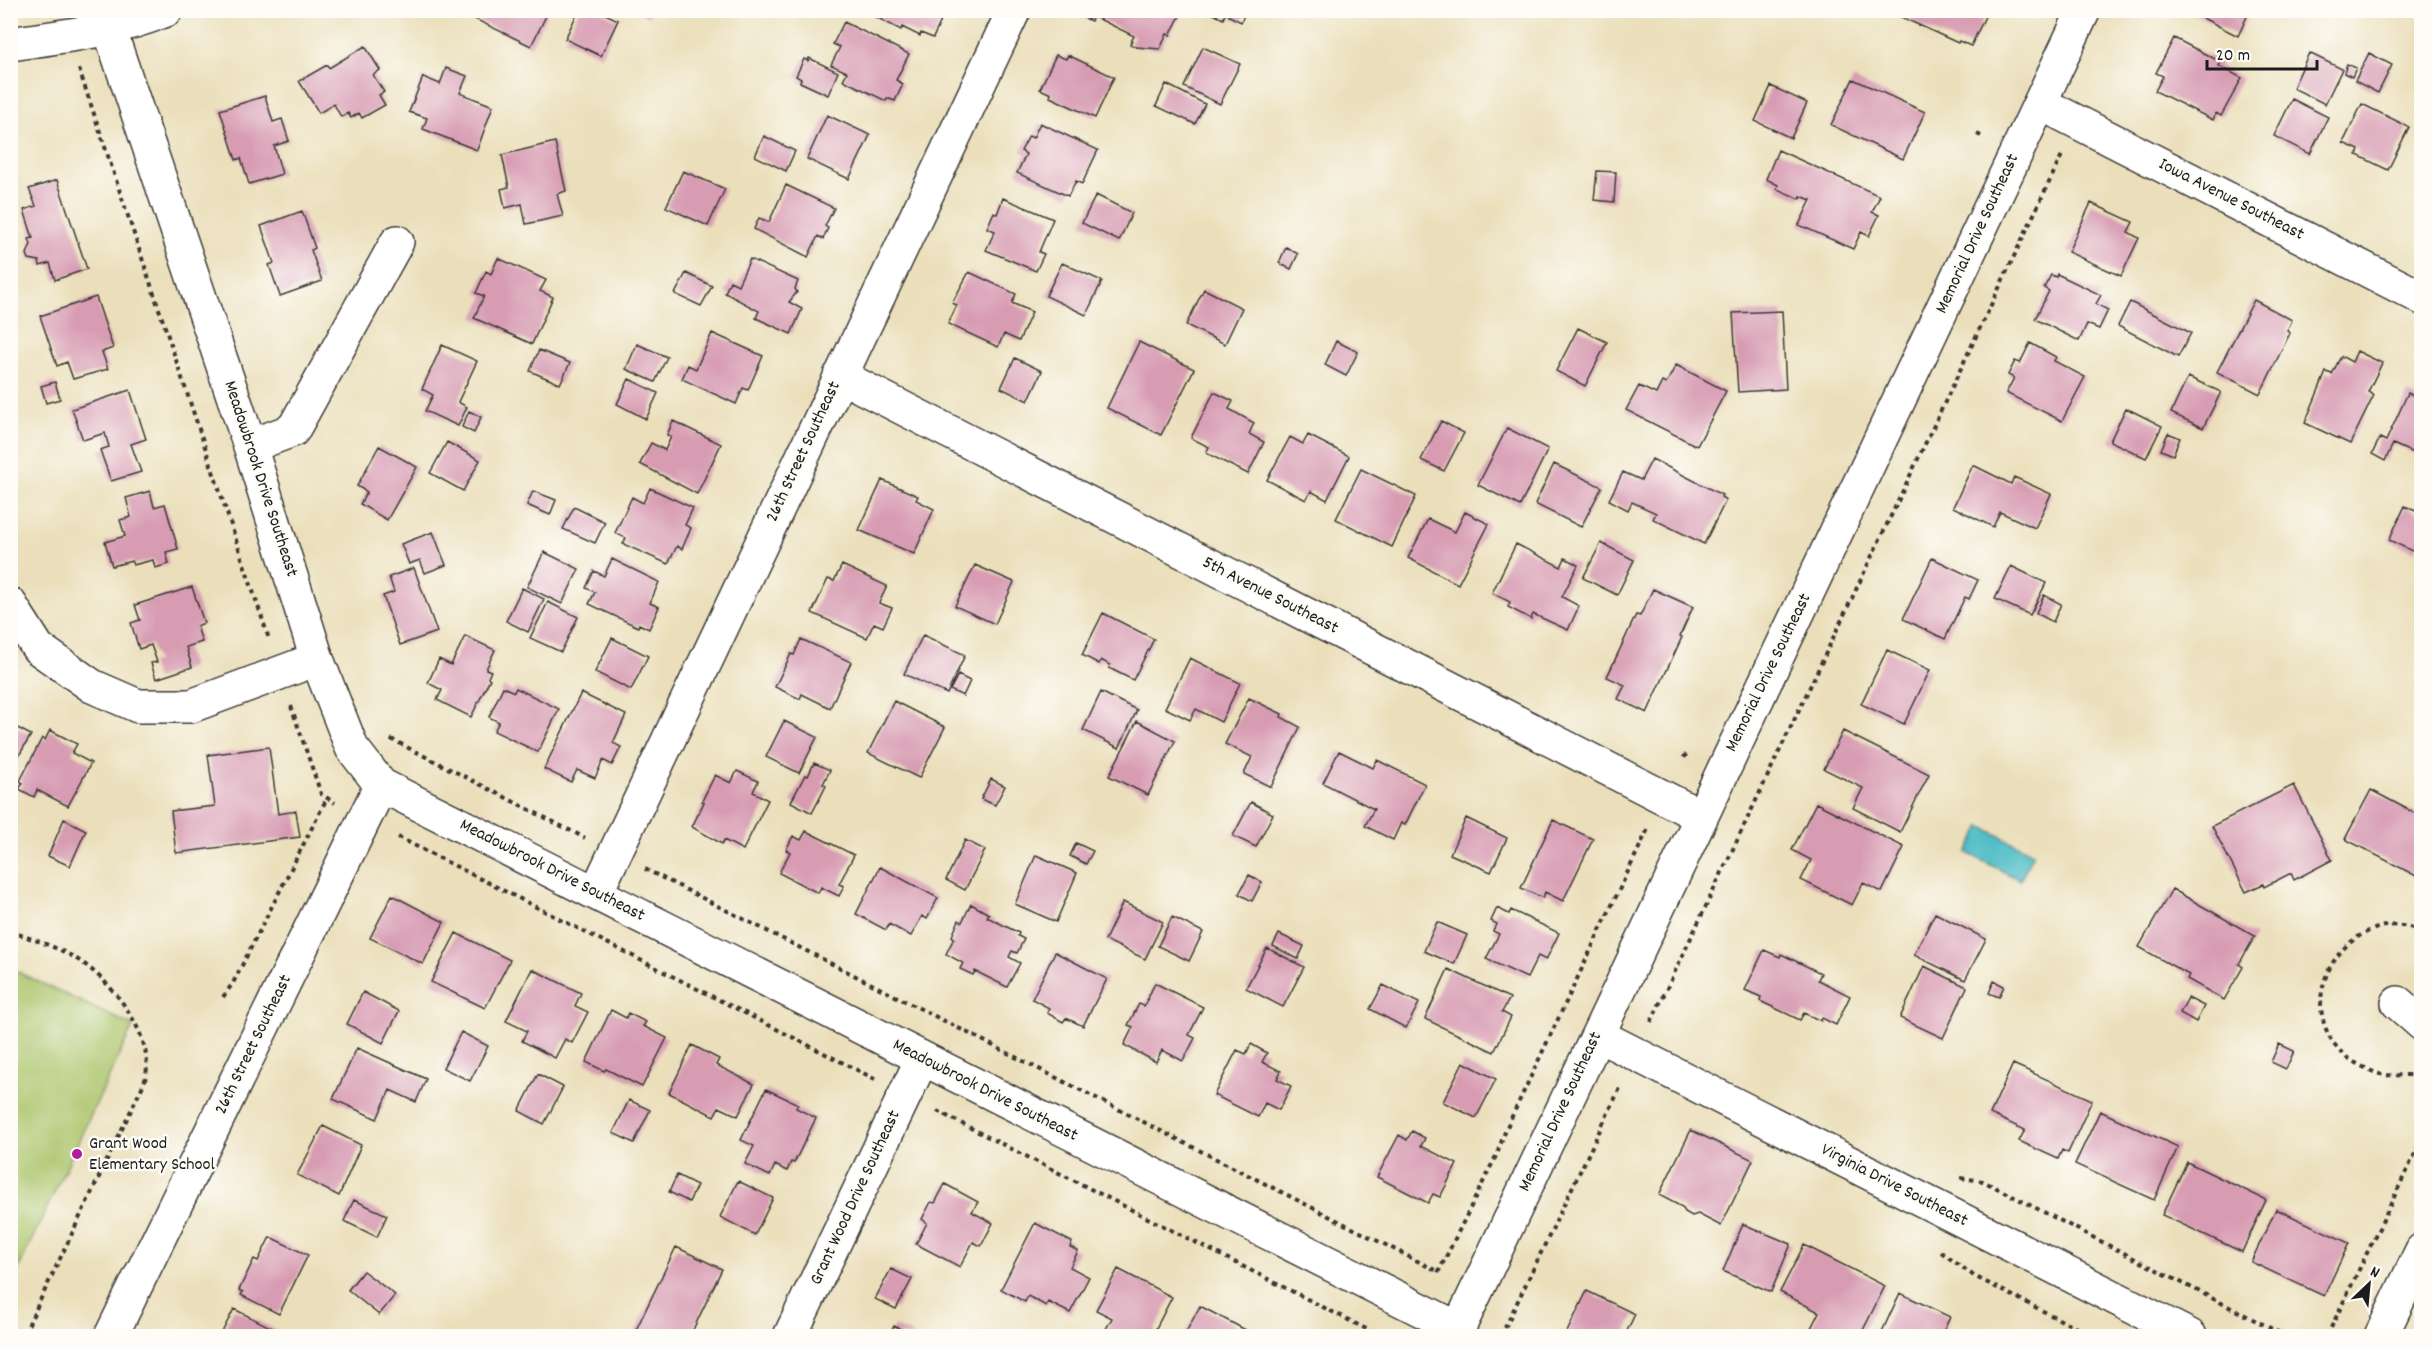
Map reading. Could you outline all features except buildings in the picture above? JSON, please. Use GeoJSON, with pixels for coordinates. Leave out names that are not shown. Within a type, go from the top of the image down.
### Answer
{"type":"FeatureCollection","features":[{"type":"Feature","properties":{"kind":"street"},"geometry":{"type":"LineString","coordinates":[[10,44],[107,20],[140,21],[166,10]]}},
{"type":"Feature","properties":{"kind":"street","name":"26th Street Southeast"},"geometry":{"type":"LineString","coordinates":[[597,893],[1014,10]]}},
{"type":"Feature","properties":{"kind":"street","name":"Memorial Drive Southeast"},"geometry":{"type":"LineString","coordinates":[[1457,1333],[2084,10]]}},
{"type":"Feature","properties":{"kind":"street","name":"Meadowbrook Drive Southeast"},"geometry":{"type":"LineString","coordinates":[[107,20],[250,446],[317,659],[352,748],[381,785],[1457,1333]]}},
{"type":"Feature","properties":{"kind":"street","name":"Iowa Avenue Southeast"},"geometry":{"type":"LineString","coordinates":[[2040,103],[2421,298]]}},
{"type":"Feature","properties":{"kind":"street"},"geometry":{"type":"LineString","coordinates":[[250,446],[292,430],[397,242]]}},
{"type":"Feature","properties":{"kind":"street","name":"5th Avenue Southeast"},"geometry":{"type":"LineString","coordinates":[[840,376],[1701,816]]}},
{"type":"Feature","properties":{"kind":"street"},"geometry":{"type":"LineString","coordinates":[[10,604],[38,648],[92,686],[138,706],[191,706],[317,659]]}},
{"type":"Feature","properties":{"kind":"street","name":"26th Street Southeast"},"geometry":{"type":"LineString","coordinates":[[111,1336],[381,785]]}},
{"type":"Feature","properties":{"kind":"street","name":"Virginia Drive Southeast"},"geometry":{"type":"LineString","coordinates":[[1598,1035],[2190,1336]]}},
{"type":"Feature","properties":{"kind":"street","name":"Grant Wood Drive Southeast"},"geometry":{"type":"LineString","coordinates":[[790,1336],[922,1059]]}},
{"type":"Feature","properties":{"kind":"street"},"geometry":{"type":"LineString","coordinates":[[2381,1336],[2421,1250]]}},
{"type":"Feature","properties":{"kind":"path"},"geometry":{"type":"LineString","coordinates":[[75,58],[269,640]]}},
{"type":"Feature","properties":{"kind":"path"},"geometry":{"type":"LineString","coordinates":[[1648,1028],[2065,149]]}},
{"type":"Feature","properties":{"kind":"path"},"geometry":{"type":"LineString","coordinates":[[291,705],[321,794],[338,804]]}},
{"type":"Feature","properties":{"kind":"path"},"geometry":{"type":"LineString","coordinates":[[388,738],[588,840]]}},
{"type":"Feature","properties":{"kind":"path"},"geometry":{"type":"LineString","coordinates":[[223,997],[233,983],[327,798]]}},
{"type":"Feature","properties":{"kind":"path"},"geometry":{"type":"LineString","coordinates":[[1434,1281],[1497,1154],[1506,1129],[1651,823]]}},
{"type":"Feature","properties":{"kind":"path"},"geometry":{"type":"LineString","coordinates":[[392,833],[884,1083]]}},
{"type":"Feature","properties":{"kind":"path"},"geometry":{"type":"LineString","coordinates":[[638,865],[1439,1272]]}},
{"type":"Feature","properties":{"kind":"path"},"geometry":{"type":"LineString","coordinates":[[2421,930],[2386,926],[2365,933],[2349,942],[2337,954],[2328,969],[2322,987],[2324,1020],[2331,1038],[2344,1055],[2379,1074],[2421,1076]]}},
{"type":"Feature","properties":{"kind":"path"},"geometry":{"type":"LineString","coordinates":[[10,931],[76,958],[98,977],[128,1010],[140,1032],[148,1060],[144,1083],[23,1336]]}},
{"type":"Feature","properties":{"kind":"path"},"geometry":{"type":"LineString","coordinates":[[1501,1336],[1624,1080]]}},
{"type":"Feature","properties":{"kind":"path"},"geometry":{"type":"LineString","coordinates":[[936,1111],[1380,1336]]}},
{"type":"Feature","properties":{"kind":"path"},"geometry":{"type":"LineString","coordinates":[[2327,1336],[2421,1139]]}},
{"type":"Feature","properties":{"kind":"path"},"geometry":{"type":"LineString","coordinates":[[1950,1176],[1983,1181],[2286,1336]]}},
{"type":"Feature","properties":{"kind":"green space"},"geometry":{"type":"Polygon","coordinates":[[[11,969],[133,1026],[11,1284],[11,969]]]}},
{"type":"Feature","properties":{"kind":"water"},"geometry":{"type":"Polygon","coordinates":[[[1981,826],[2033,853],[2020,880],[1967,853],[1981,826]]]}},
{"type":"Feature","properties":{"kind":"place","name":"Grant Wood Elementary School"},"geometry":{"type":"Point","coordinates":[77,1154]}}]}
